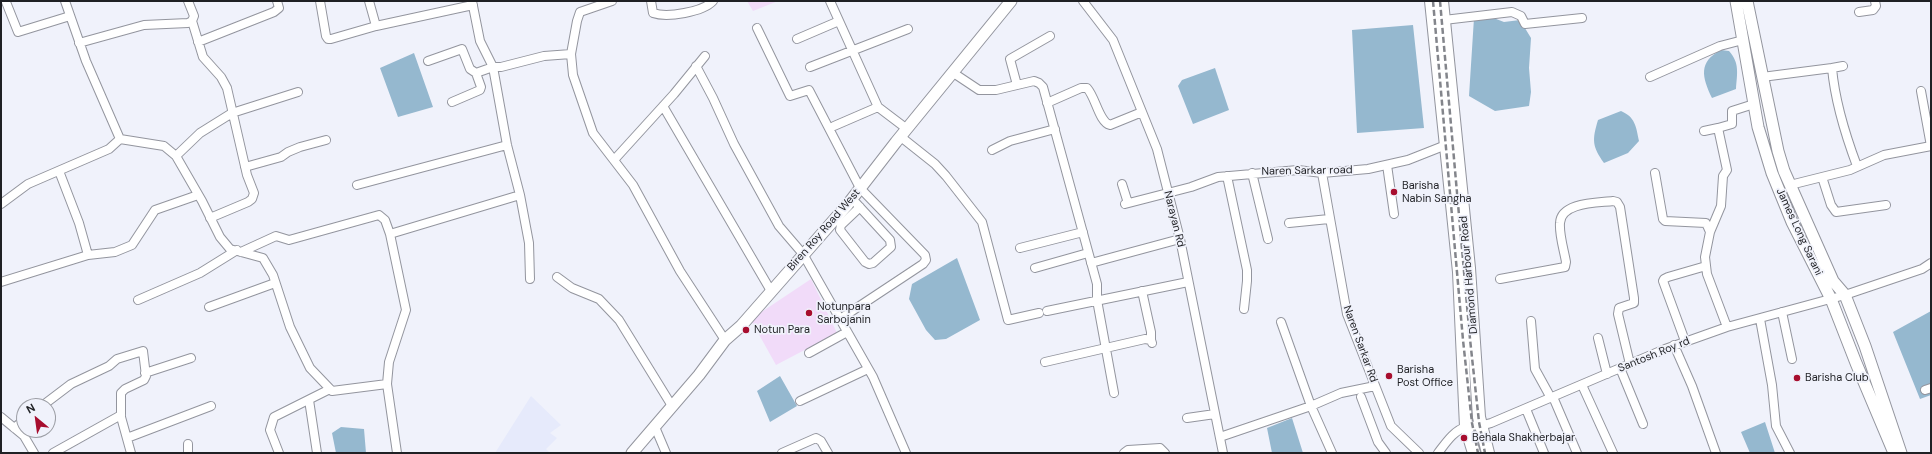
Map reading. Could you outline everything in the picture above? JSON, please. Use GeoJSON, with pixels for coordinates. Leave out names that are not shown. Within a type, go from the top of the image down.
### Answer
{"type":"FeatureCollection","features":[{"type":"Feature","properties":{"kind":"highway","name":"Diamond Harbour Road"},"geometry":{"type":"LineString","coordinates":[[1431,1],[1459,272],[1480,417],[1488,453]]}},
{"type":"Feature","properties":{"kind":"highway","name":"Diamond Harbour Road"},"geometry":{"type":"LineString","coordinates":[[1442,1],[1469,268],[1466,426],[1474,453]]}},
{"type":"Feature","properties":{"kind":"main road","name":"Biren Roy Road West"},"geometry":{"type":"LineString","coordinates":[[632,453],[726,340],[741,326],[803,254],[856,203],[860,188],[952,72],[1011,1]]}},
{"type":"Feature","properties":{"kind":"main road","name":"James Long Sarani"},"geometry":{"type":"LineString","coordinates":[[1736,1],[1758,127],[1772,173],[1792,222],[1831,299],[1894,453]]}},
{"type":"Feature","properties":{"kind":"main road"},"geometry":{"type":"LineString","coordinates":[[1747,1],[1775,141],[1790,185],[1833,281],[1845,295],[1901,453]]}},
{"type":"Feature","properties":{"kind":"street"},"geometry":{"type":"LineString","coordinates":[[65,1],[79,43],[120,139]]}},
{"type":"Feature","properties":{"kind":"street"},"geometry":{"type":"LineString","coordinates":[[188,1],[194,16],[192,21],[203,58],[221,76],[227,88],[232,113],[254,193],[252,199],[210,218]]}},
{"type":"Feature","properties":{"kind":"street"},"geometry":{"type":"LineString","coordinates":[[198,42],[274,12],[279,8],[277,1]]}},
{"type":"Feature","properties":{"kind":"street"},"geometry":{"type":"LineString","coordinates":[[320,1],[326,36],[328,39],[472,3],[480,41],[493,67],[507,145],[520,195],[529,243],[530,279]]}},
{"type":"Feature","properties":{"kind":"street"},"geometry":{"type":"LineString","coordinates":[[369,1],[376,26]]}},
{"type":"Feature","properties":{"kind":"street"},"geometry":{"type":"LineString","coordinates":[[612,1],[580,12],[571,54],[573,75],[593,133],[633,185],[680,271],[726,340]]}},
{"type":"Feature","properties":{"kind":"street"},"geometry":{"type":"LineString","coordinates":[[651,1],[654,14],[662,16],[695,10],[710,4],[713,1]]}},
{"type":"Feature","properties":{"kind":"street"},"geometry":{"type":"LineString","coordinates":[[830,1],[878,107],[953,183],[982,222],[1008,320],[1096,300],[1188,282]]}},
{"type":"Feature","properties":{"kind":"street","name":"Narayan Rd"},"geometry":{"type":"LineString","coordinates":[[1083,1],[1113,40],[1157,149],[1180,239],[1220,437],[1221,453]]}},
{"type":"Feature","properties":{"kind":"street"},"geometry":{"type":"LineString","coordinates":[[1859,12],[1873,10],[1876,6],[1875,1]]}},
{"type":"Feature","properties":{"kind":"street"},"geometry":{"type":"LineString","coordinates":[[5,2],[18,32],[70,16]]}},
{"type":"Feature","properties":{"kind":"street"},"geometry":{"type":"LineString","coordinates":[[1444,20],[1512,12],[1521,16],[1525,24],[1582,18]]}},
{"type":"Feature","properties":{"kind":"street"},"geometry":{"type":"LineString","coordinates":[[79,43],[144,25],[188,23],[192,21]]}},
{"type":"Feature","properties":{"kind":"street"},"geometry":{"type":"LineString","coordinates":[[797,39],[839,21]]}},
{"type":"Feature","properties":{"kind":"street"},"geometry":{"type":"LineString","coordinates":[[757,28],[790,96],[809,90],[860,188],[921,250],[926,260],[923,264],[840,318]]}},
{"type":"Feature","properties":{"kind":"street"},"geometry":{"type":"LineString","coordinates":[[810,67],[908,29]]}},
{"type":"Feature","properties":{"kind":"street"},"geometry":{"type":"LineString","coordinates":[[1017,85],[1010,59],[1050,36]]}},
{"type":"Feature","properties":{"kind":"street"},"geometry":{"type":"LineString","coordinates":[[1650,77],[1720,46],[1743,40]]}},
{"type":"Feature","properties":{"kind":"street"},"geometry":{"type":"LineString","coordinates":[[428,61],[462,49],[470,69],[476,73],[481,87],[480,90],[452,102]]}},
{"type":"Feature","properties":{"kind":"street"},"geometry":{"type":"LineString","coordinates":[[476,73],[493,67],[501,67],[556,54],[571,54]]}},
{"type":"Feature","properties":{"kind":"street"},"geometry":{"type":"LineString","coordinates":[[614,160],[663,106],[705,56]]}},
{"type":"Feature","properties":{"kind":"street"},"geometry":{"type":"LineString","coordinates":[[696,66],[713,98],[734,144],[779,226],[803,254],[868,369],[906,453]]}},
{"type":"Feature","properties":{"kind":"street"},"geometry":{"type":"LineString","coordinates":[[1762,77],[1843,66]]}},
{"type":"Feature","properties":{"kind":"street"},"geometry":{"type":"LineString","coordinates":[[1832,68],[1834,90],[1843,127],[1857,166]]}},
{"type":"Feature","properties":{"kind":"street"},"geometry":{"type":"LineString","coordinates":[[952,72],[979,90],[996,90],[1034,81],[1043,87],[1097,284],[1096,300],[1114,393]]}},
{"type":"Feature","properties":{"kind":"street"},"geometry":{"type":"LineString","coordinates":[[1047,103],[1081,88],[1087,88],[1097,103],[1102,120],[1106,124],[1110,125],[1142,112]]}},
{"type":"Feature","properties":{"kind":"street"},"geometry":{"type":"LineString","coordinates":[[1790,185],[1857,166],[1884,155],[1931,146],[1921,91]]}},
{"type":"Feature","properties":{"kind":"street"},"geometry":{"type":"LineString","coordinates":[[176,156],[200,133],[232,113],[298,92]]}},
{"type":"Feature","properties":{"kind":"street"},"geometry":{"type":"LineString","coordinates":[[1704,131],[1732,124],[1732,111],[1754,104]]}},
{"type":"Feature","properties":{"kind":"street"},"geometry":{"type":"LineString","coordinates":[[663,106],[771,290]]}},
{"type":"Feature","properties":{"kind":"street"},"geometry":{"type":"LineString","coordinates":[[834,126],[878,107]]}},
{"type":"Feature","properties":{"kind":"street"},"geometry":{"type":"LineString","coordinates":[[1718,128],[1727,170],[1723,176],[1722,206],[1710,232],[1705,257],[1715,298],[1727,327]]}},
{"type":"Feature","properties":{"kind":"street"},"geometry":{"type":"LineString","coordinates":[[992,150],[1010,141],[1055,129]]}},
{"type":"Feature","properties":{"kind":"street"},"geometry":{"type":"LineString","coordinates":[[120,139],[164,146],[176,156],[220,237],[230,249],[263,258],[275,283],[290,328],[310,368],[332,391],[387,384]]}},
{"type":"Feature","properties":{"kind":"street"},"geometry":{"type":"LineString","coordinates":[[1,204],[28,184],[109,149],[120,139]]}},
{"type":"Feature","properties":{"kind":"street"},"geometry":{"type":"LineString","coordinates":[[246,167],[281,157],[300,146],[326,140]]}},
{"type":"Feature","properties":{"kind":"street"},"geometry":{"type":"LineString","coordinates":[[357,185],[507,145]]}},
{"type":"Feature","properties":{"kind":"street","name":"Naren Sarkar road"},"geometry":{"type":"LineString","coordinates":[[1122,184],[1127,203],[1191,187],[1218,177],[1298,170],[1322,173],[1368,169],[1408,160],[1446,146]]}},
{"type":"Feature","properties":{"kind":"street"},"geometry":{"type":"LineString","coordinates":[[1387,165],[1394,214]]}},
{"type":"Feature","properties":{"kind":"street"},"geometry":{"type":"LineString","coordinates":[[59,171],[79,223],[88,255]]}},
{"type":"Feature","properties":{"kind":"street"},"geometry":{"type":"LineString","coordinates":[[1252,173],[1268,239]]}},
{"type":"Feature","properties":{"kind":"street","name":"Naren Sarkar Rd"},"geometry":{"type":"LineString","coordinates":[[1322,173],[1347,314],[1391,426],[1419,453]]}},
{"type":"Feature","properties":{"kind":"street"},"geometry":{"type":"LineString","coordinates":[[1655,173],[1658,198],[1663,219],[1665,221],[1706,223],[1710,232]]}},
{"type":"Feature","properties":{"kind":"street"},"geometry":{"type":"LineString","coordinates":[[1227,176],[1247,270],[1248,281],[1244,309]]}},
{"type":"Feature","properties":{"kind":"street"},"geometry":{"type":"LineString","coordinates":[[1822,177],[1831,205],[1836,212],[1886,205]]}},
{"type":"Feature","properties":{"kind":"street"},"geometry":{"type":"LineString","coordinates":[[1,282],[88,255],[115,252],[132,244],[155,210],[198,195]]}},
{"type":"Feature","properties":{"kind":"street"},"geometry":{"type":"LineString","coordinates":[[390,234],[520,195]]}},
{"type":"Feature","properties":{"kind":"street"},"geometry":{"type":"LineString","coordinates":[[1500,279],[1565,267],[1566,262],[1560,223],[1561,217],[1566,210],[1575,206],[1613,200],[1617,202],[1620,207],[1634,298],[1634,303],[1619,308],[1618,314],[1630,364]]}},
{"type":"Feature","properties":{"kind":"street"},"geometry":{"type":"LineString","coordinates":[[856,203],[890,240],[891,243],[891,247],[873,263],[869,264],[840,230],[841,225],[856,203]]}},
{"type":"Feature","properties":{"kind":"street"},"geometry":{"type":"LineString","coordinates":[[138,300],[200,273],[239,251],[276,236],[289,240],[379,215],[385,220],[390,234],[406,310],[389,362],[387,384],[396,453]]}},
{"type":"Feature","properties":{"kind":"street"},"geometry":{"type":"LineString","coordinates":[[1290,223],[1329,219]]}},
{"type":"Feature","properties":{"kind":"street"},"geometry":{"type":"LineString","coordinates":[[1020,248],[1083,232]]}},
{"type":"Feature","properties":{"kind":"street"},"geometry":{"type":"LineString","coordinates":[[1091,263],[1180,239]]}},
{"type":"Feature","properties":{"kind":"street"},"geometry":{"type":"LineString","coordinates":[[1035,268],[1088,253]]}},
{"type":"Feature","properties":{"kind":"street","name":"Santosh Roy rd"},"geometry":{"type":"LineString","coordinates":[[1482,426],[1526,409],[1685,341],[1727,327],[1845,295],[1922,269],[1931,263]]}},
{"type":"Feature","properties":{"kind":"street"},"geometry":{"type":"LineString","coordinates":[[1685,341],[1664,285],[1664,279],[1706,266]]}},
{"type":"Feature","properties":{"kind":"street"},"geometry":{"type":"LineString","coordinates":[[557,277],[572,288],[600,300],[618,320],[672,406]]}},
{"type":"Feature","properties":{"kind":"street"},"geometry":{"type":"LineString","coordinates":[[209,307],[275,283]]}},
{"type":"Feature","properties":{"kind":"street"},"geometry":{"type":"LineString","coordinates":[[1046,362],[1145,339],[1151,341],[1151,332],[1142,291]]}},
{"type":"Feature","properties":{"kind":"street"},"geometry":{"type":"LineString","coordinates":[[1782,312],[1792,359]]}},
{"type":"Feature","properties":{"kind":"street"},"geometry":{"type":"LineString","coordinates":[[1760,319],[1772,385],[1776,426],[1790,453]]}},
{"type":"Feature","properties":{"kind":"street"},"geometry":{"type":"LineString","coordinates":[[1531,321],[1535,369],[1552,398],[1577,453]]}},
{"type":"Feature","properties":{"kind":"street"},"geometry":{"type":"LineString","coordinates":[[1281,322],[1312,406],[1332,453]]}},
{"type":"Feature","properties":{"kind":"street"},"geometry":{"type":"LineString","coordinates":[[809,353],[847,332]]}},
{"type":"Feature","properties":{"kind":"street"},"geometry":{"type":"LineString","coordinates":[[1598,338],[1607,374]]}},
{"type":"Feature","properties":{"kind":"street"},"geometry":{"type":"LineString","coordinates":[[1674,345],[1692,386],[1716,453]]}},
{"type":"Feature","properties":{"kind":"street"},"geometry":{"type":"LineString","coordinates":[[53,398],[71,384],[109,366],[117,360],[142,351],[144,353],[144,380],[141,383],[122,391],[121,415],[131,453]]}},
{"type":"Feature","properties":{"kind":"street"},"geometry":{"type":"LineString","coordinates":[[145,373],[191,358]]}},
{"type":"Feature","properties":{"kind":"street"},"geometry":{"type":"LineString","coordinates":[[1620,368],[1643,424]]}},
{"type":"Feature","properties":{"kind":"street"},"geometry":{"type":"LineString","coordinates":[[800,401],[868,369]]}},
{"type":"Feature","properties":{"kind":"street"},"geometry":{"type":"LineString","coordinates":[[1582,385],[1613,453]]}},
{"type":"Feature","properties":{"kind":"street"},"geometry":{"type":"LineString","coordinates":[[1220,437],[1312,406],[1341,393],[1375,386]]}},
{"type":"Feature","properties":{"kind":"street"},"geometry":{"type":"LineString","coordinates":[[279,453],[270,430],[274,417],[281,412],[330,389]]}},
{"type":"Feature","properties":{"kind":"street"},"geometry":{"type":"LineString","coordinates":[[1361,397],[1378,442],[1386,453]]}},
{"type":"Feature","properties":{"kind":"street"},"geometry":{"type":"LineString","coordinates":[[309,400],[317,453]]}},
{"type":"Feature","properties":{"kind":"street"},"geometry":{"type":"LineString","coordinates":[[127,438],[212,406]]}},
{"type":"Feature","properties":{"kind":"street"},"geometry":{"type":"LineString","coordinates":[[1526,409],[1544,453]]}},
{"type":"Feature","properties":{"kind":"street"},"geometry":{"type":"LineString","coordinates":[[1187,418],[1215,414]]}},
{"type":"Feature","properties":{"kind":"street"},"geometry":{"type":"LineString","coordinates":[[53,453],[121,415]]}},
{"type":"Feature","properties":{"kind":"street"},"geometry":{"type":"LineString","coordinates":[[1,417],[24,436],[34,453]]}},
{"type":"Feature","properties":{"kind":"street"},"geometry":{"type":"LineString","coordinates":[[1438,453],[1454,434],[1466,426],[1482,426]]}},
{"type":"Feature","properties":{"kind":"street"},"geometry":{"type":"LineString","coordinates":[[655,427],[666,453]]}},
{"type":"Feature","properties":{"kind":"street"},"geometry":{"type":"LineString","coordinates":[[782,453],[816,438],[821,441],[828,453]]}},
{"type":"Feature","properties":{"kind":"street"},"geometry":{"type":"LineString","coordinates":[[188,444],[188,453]]}},
{"type":"Feature","properties":{"kind":"street"},"geometry":{"type":"LineString","coordinates":[[1124,453],[1128,450],[1160,448],[1165,453]]}},
{"type":"Feature","properties":{"kind":"shaded area"},"geometry":{"type":"Polygon","coordinates":[[[747,1],[778,1],[753,11],[747,1]]]}},
{"type":"Feature","properties":{"kind":"shaded area"},"geometry":{"type":"Polygon","coordinates":[[[811,279],[837,333],[776,365],[752,322],[757,315],[811,279]]]}},
{"type":"Feature","properties":{"kind":"shaded area"},"geometry":{"type":"Polygon","coordinates":[[[531,396],[561,425],[550,433],[557,438],[546,449],[550,453],[495,453],[531,396]]]}},
{"type":"Feature","properties":{"kind":"water"},"geometry":{"type":"Polygon","coordinates":[[[1491,17],[1504,22],[1520,20],[1531,38],[1529,68],[1531,92],[1529,106],[1495,111],[1469,96],[1474,18],[1491,17]]]}},
{"type":"Feature","properties":{"kind":"water"},"geometry":{"type":"Polygon","coordinates":[[[1413,25],[1424,128],[1357,133],[1352,30],[1413,25]]]}},
{"type":"Feature","properties":{"kind":"water"},"geometry":{"type":"Polygon","coordinates":[[[1721,50],[1729,51],[1735,60],[1737,69],[1736,89],[1712,98],[1704,77],[1705,65],[1708,60],[1721,50]]]}},
{"type":"Feature","properties":{"kind":"water"},"geometry":{"type":"Polygon","coordinates":[[[414,53],[433,107],[398,117],[380,68],[414,53]]]}},
{"type":"Feature","properties":{"kind":"water"},"geometry":{"type":"Polygon","coordinates":[[[1215,68],[1229,110],[1193,124],[1178,86],[1182,80],[1215,68]]]}},
{"type":"Feature","properties":{"kind":"water"},"geometry":{"type":"Polygon","coordinates":[[[1621,111],[1626,113],[1632,119],[1636,126],[1639,141],[1628,153],[1604,163],[1597,152],[1594,143],[1598,120],[1621,111]]]}},
{"type":"Feature","properties":{"kind":"water"},"geometry":{"type":"Polygon","coordinates":[[[957,258],[980,320],[946,339],[935,340],[926,330],[909,299],[912,284],[957,258]]]}},
{"type":"Feature","properties":{"kind":"water"},"geometry":{"type":"Polygon","coordinates":[[[1931,311],[1931,395],[1920,399],[1893,332],[1931,311]]]}},
{"type":"Feature","properties":{"kind":"water"},"geometry":{"type":"Polygon","coordinates":[[[780,376],[797,406],[770,422],[757,391],[780,376]]]}},
{"type":"Feature","properties":{"kind":"water"},"geometry":{"type":"Polygon","coordinates":[[[1292,418],[1303,453],[1272,453],[1267,428],[1292,418]]]}},
{"type":"Feature","properties":{"kind":"water"},"geometry":{"type":"Polygon","coordinates":[[[1765,422],[1775,453],[1750,453],[1741,432],[1765,422]]]}},
{"type":"Feature","properties":{"kind":"water"},"geometry":{"type":"Polygon","coordinates":[[[341,427],[364,429],[366,453],[336,453],[332,433],[341,427]]]}},
{"type":"Feature","properties":{"kind":"railway"},"geometry":{"type":"LineString","coordinates":[[1433,1],[1463,340],[1472,423],[1478,453]]}},
{"type":"Feature","properties":{"kind":"railway"},"geometry":{"type":"LineString","coordinates":[[1440,1],[1470,339],[1479,422],[1485,453]]}},
{"type":"Feature","properties":{"kind":"place","name":"Barisha Nabin Sangha"},"geometry":{"type":"Point","coordinates":[1394,192]}},
{"type":"Feature","properties":{"kind":"place","name":"Notunpara Sarbojanin"},"geometry":{"type":"Point","coordinates":[809,313]}},
{"type":"Feature","properties":{"kind":"place","name":"Notun Para"},"geometry":{"type":"Point","coordinates":[746,330]}},
{"type":"Feature","properties":{"kind":"place","name":"Barisha Post Office"},"geometry":{"type":"Point","coordinates":[1389,376]}},
{"type":"Feature","properties":{"kind":"place","name":"Barisha Club"},"geometry":{"type":"Point","coordinates":[1797,378]}},
{"type":"Feature","properties":{"kind":"place","name":"Behala Shakherbajar"},"geometry":{"type":"Point","coordinates":[1464,438]}}]}
